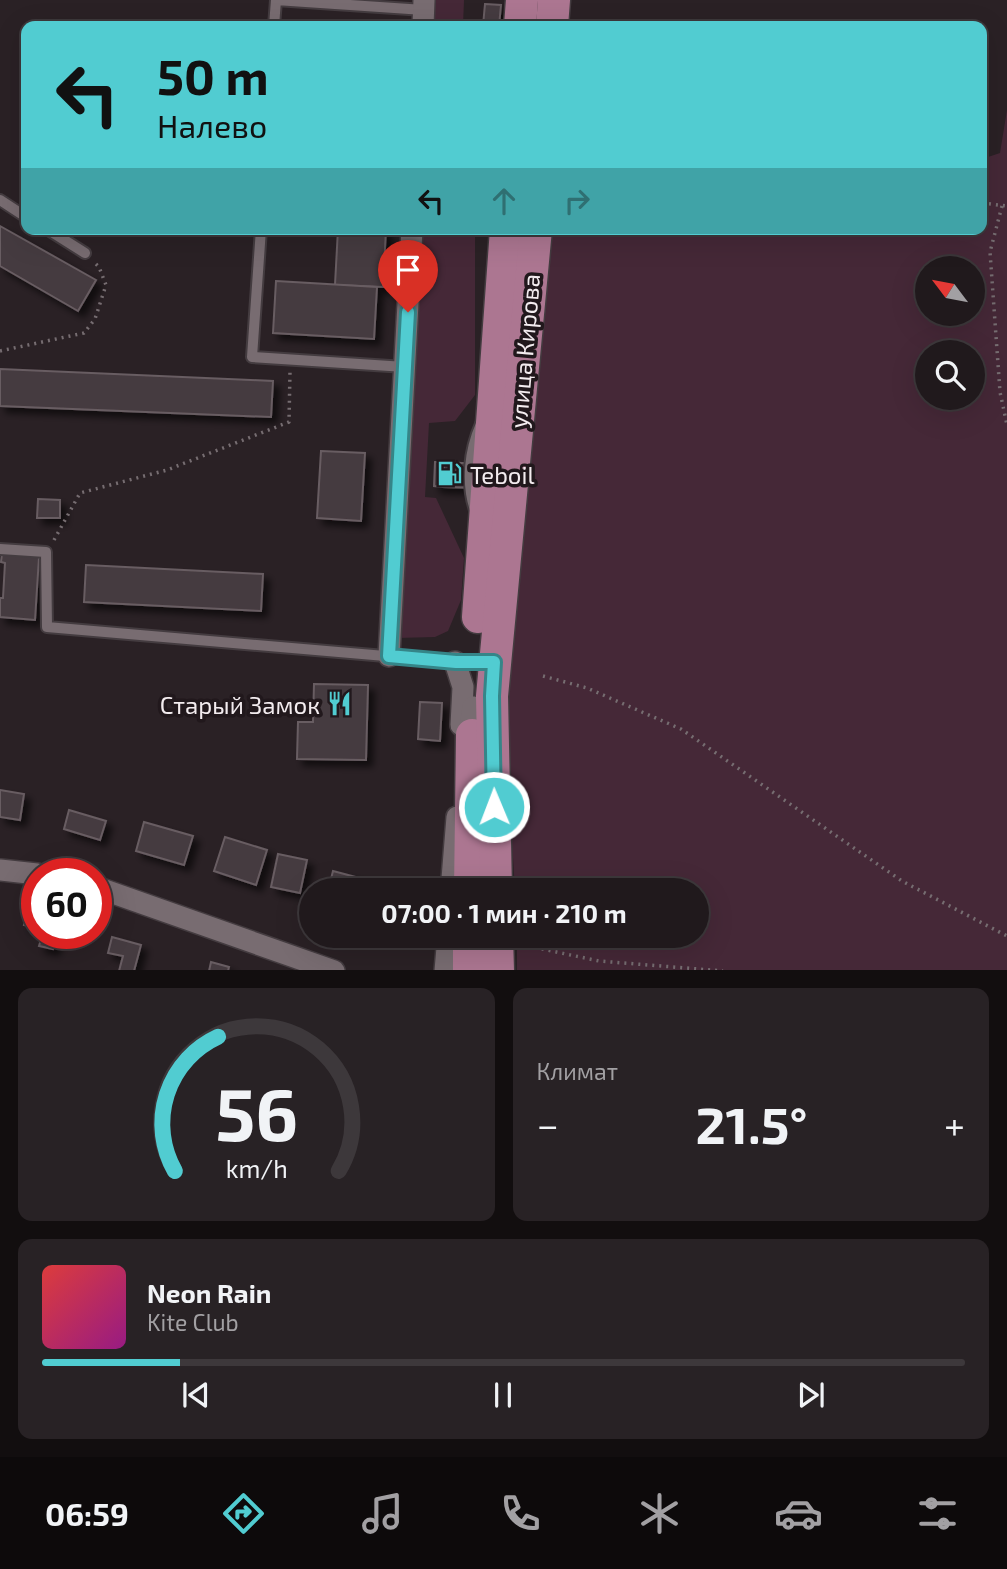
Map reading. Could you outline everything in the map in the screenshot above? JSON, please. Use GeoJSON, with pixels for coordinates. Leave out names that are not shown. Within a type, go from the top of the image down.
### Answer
{"type":"FeatureCollection","features":[{"type":"Feature","properties":{"kind":"main road"},"geometry":{"type":"LineString","coordinates":[[520,21],[522,0]]}},
{"type":"Feature","properties":{"kind":"main road"},"geometry":{"type":"LineString","coordinates":[[552,21],[554,0]]}},
{"type":"Feature","properties":{"kind":"main road","name":"улица Кирова"},"geometry":{"type":"LineString","coordinates":[[470,878],[472,707],[506,235]]}},
{"type":"Feature","properties":{"kind":"main road","name":"улица Кирова"},"geometry":{"type":"LineString","coordinates":[[496,878],[492,696],[475,662],[535,235]]}},
{"type":"Feature","properties":{"kind":"main road"},"geometry":{"type":"LineString","coordinates":[[469,948],[469,970]]}},
{"type":"Feature","properties":{"kind":"main road"},"geometry":{"type":"LineString","coordinates":[[497,948],[498,970]]}},
{"type":"Feature","properties":{"kind":"street"},"geometry":{"type":"LineString","coordinates":[[389,656],[412,235]]}},
{"type":"Feature","properties":{"kind":"street","name":"улица Кирова"},"geometry":{"type":"LineString","coordinates":[[452,878],[463,687],[475,662]]}},
{"type":"Feature","properties":{"kind":"street","name":"улица Кирова"},"geometry":{"type":"LineString","coordinates":[[456,824],[472,707]]}},
{"type":"Feature","properties":{"kind":"street"},"geometry":{"type":"LineString","coordinates":[[0,870],[21,872]]}},
{"type":"Feature","properties":{"kind":"street"},"geometry":{"type":"LineString","coordinates":[[112,893],[331,970]]}},
{"type":"Feature","properties":{"kind":"street"},"geometry":{"type":"LineString","coordinates":[[445,970],[447,948]]}},
{"type":"Feature","properties":{"kind":"lane"},"geometry":{"type":"LineString","coordinates":[[274,21],[274,0],[424,12]]}},
{"type":"Feature","properties":{"kind":"lane"},"geometry":{"type":"LineString","coordinates":[[0,200],[21,214]]}},
{"type":"Feature","properties":{"kind":"lane"},"geometry":{"type":"LineString","coordinates":[[56,235],[85,253]]}},
{"type":"Feature","properties":{"kind":"lane"},"geometry":{"type":"LineString","coordinates":[[261,235],[252,357],[405,367]]}},
{"type":"Feature","properties":{"kind":"lane"},"geometry":{"type":"LineString","coordinates":[[0,549],[47,552],[47,627],[475,662]]}},
{"type":"Feature","properties":{"kind":"path"},"geometry":{"type":"LineString","coordinates":[[987,204],[1005,206],[990,252],[1000,392],[1007,425]]}},
{"type":"Feature","properties":{"kind":"path"},"geometry":{"type":"LineString","coordinates":[[0,351],[84,333],[96,319],[106,285],[99,267],[85,253]]}},
{"type":"Feature","properties":{"kind":"path"},"geometry":{"type":"LineString","coordinates":[[47,552],[80,493],[167,470],[289,422],[290,359]]}},
{"type":"Feature","properties":{"kind":"path"},"geometry":{"type":"LineString","coordinates":[[543,676],[587,688],[681,729],[902,881],[1007,936]]}},
{"type":"Feature","properties":{"kind":"path"},"geometry":{"type":"LineString","coordinates":[[537,948],[599,961],[711,970]]}},
{"type":"Feature","properties":{"kind":"shaded area"},"geometry":{"type":"Polygon","coordinates":[[[431,0],[464,0],[463,21],[430,21],[431,0]]]}},
{"type":"Feature","properties":{"kind":"shaded area"},"geometry":{"type":"Polygon","coordinates":[[[1007,110],[1007,970],[517,970],[517,948],[709,948],[709,878],[514,878],[504,708],[544,235],[987,235],[987,157],[1000,153],[1007,110]]]}},
{"type":"Feature","properties":{"kind":"shaded area"},"geometry":{"type":"Polygon","coordinates":[[[420,235],[475,235],[475,395],[455,421],[429,423],[425,497],[436,498],[464,558],[461,600],[448,631],[435,637],[396,638],[420,235]]]}},
{"type":"Feature","properties":{"kind":"building"},"geometry":{"type":"Polygon","coordinates":[[[485,4],[501,5],[499,21],[483,21],[485,4]]]}},
{"type":"Feature","properties":{"kind":"building"},"geometry":{"type":"Polygon","coordinates":[[[0,226],[96,280],[78,311],[0,266],[0,226]]]}},
{"type":"Feature","properties":{"kind":"building"},"geometry":{"type":"Polygon","coordinates":[[[338,235],[386,235],[383,287],[335,285],[338,235]]]}},
{"type":"Feature","properties":{"kind":"building"},"geometry":{"type":"Polygon","coordinates":[[[276,281],[377,287],[374,339],[273,333],[276,281]]]}},
{"type":"Feature","properties":{"kind":"building"},"geometry":{"type":"Polygon","coordinates":[[[0,369],[273,381],[271,417],[0,406],[0,369]]]}},
{"type":"Feature","properties":{"kind":"building"},"geometry":{"type":"Polygon","coordinates":[[[321,451],[365,453],[361,521],[317,518],[321,451]]]}},
{"type":"Feature","properties":{"kind":"building"},"geometry":{"type":"Polygon","coordinates":[[[435,462],[444,462],[443,487],[434,486],[435,462]]]}},
{"type":"Feature","properties":{"kind":"building"},"geometry":{"type":"Polygon","coordinates":[[[444,462],[479,464],[478,488],[443,487],[444,462]]]}},
{"type":"Feature","properties":{"kind":"building"},"geometry":{"type":"Polygon","coordinates":[[[38,499],[60,500],[60,518],[37,518],[38,499]]]}},
{"type":"Feature","properties":{"kind":"building"},"geometry":{"type":"Polygon","coordinates":[[[2,554],[39,557],[35,620],[0,617],[5,563],[1,562],[2,554]]]}},
{"type":"Feature","properties":{"kind":"building"},"geometry":{"type":"Polygon","coordinates":[[[86,565],[263,574],[261,611],[84,602],[86,565]]]}},
{"type":"Feature","properties":{"kind":"building","name":"Старый Замок"},"geometry":{"type":"Polygon","coordinates":[[[314,684],[368,685],[366,760],[297,759],[298,722],[313,722],[314,684]]]}},
{"type":"Feature","properties":{"kind":"building"},"geometry":{"type":"Polygon","coordinates":[[[420,702],[442,703],[440,741],[418,739],[420,702]]]}},
{"type":"Feature","properties":{"kind":"building"},"geometry":{"type":"Polygon","coordinates":[[[0,790],[24,794],[20,820],[0,817],[0,790]]]}},
{"type":"Feature","properties":{"kind":"building"},"geometry":{"type":"Polygon","coordinates":[[[69,810],[106,821],[100,840],[64,829],[69,810]]]}},
{"type":"Feature","properties":{"kind":"building"},"geometry":{"type":"Polygon","coordinates":[[[144,822],[193,836],[184,865],[136,851],[144,822]]]}},
{"type":"Feature","properties":{"kind":"building"},"geometry":{"type":"Polygon","coordinates":[[[225,837],[267,850],[256,885],[214,871],[225,837]]]}},
{"type":"Feature","properties":{"kind":"building"},"geometry":{"type":"Polygon","coordinates":[[[278,854],[307,860],[303,878],[299,878],[299,893],[271,887],[278,854]]]}},
{"type":"Feature","properties":{"kind":"building"},"geometry":{"type":"Polygon","coordinates":[[[333,871],[359,878],[331,878],[333,871]]]}},
{"type":"Feature","properties":{"kind":"building"},"geometry":{"type":"Polygon","coordinates":[[[112,937],[141,945],[134,970],[119,970],[123,956],[108,953],[109,949],[112,949],[112,937]]]}},
{"type":"Feature","properties":{"kind":"building"},"geometry":{"type":"Polygon","coordinates":[[[211,962],[229,967],[228,970],[209,970],[211,962]]]}},
{"type":"Feature","properties":{"kind":"place","name":"Teboil"},"geometry":{"type":"Point","coordinates":[450,474]}},
{"type":"Feature","properties":{"kind":"place","name":"Старый Замок"},"geometry":{"type":"Point","coordinates":[340,704]}},
{"type":"Feature","properties":{"kind":"route"},"geometry":{"type":"LineString","coordinates":[[408,312],[389,656],[456,662],[494,662],[494,807]]}}]}
